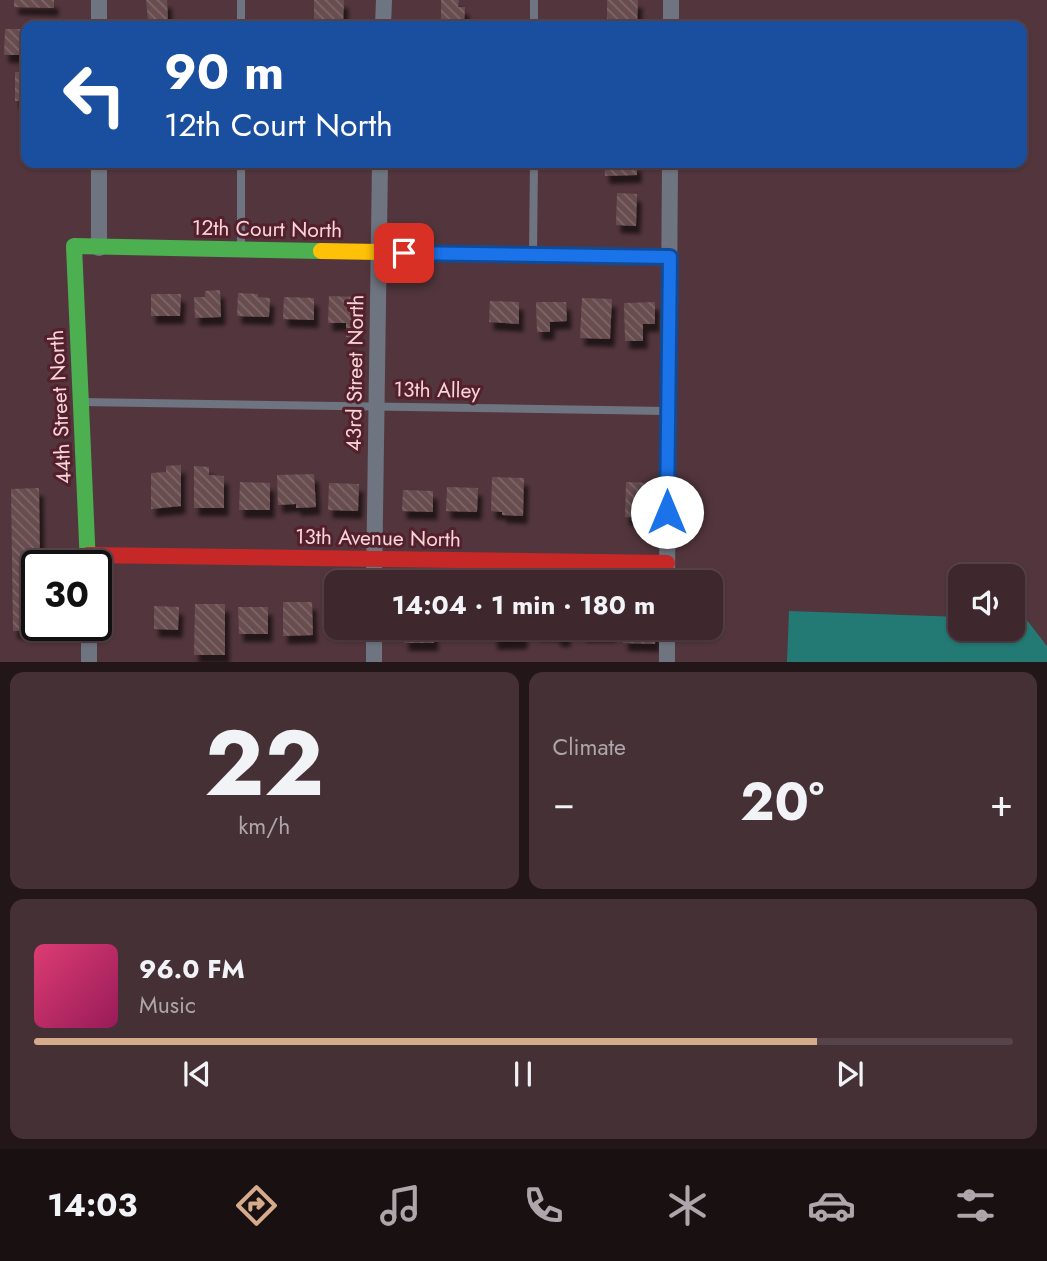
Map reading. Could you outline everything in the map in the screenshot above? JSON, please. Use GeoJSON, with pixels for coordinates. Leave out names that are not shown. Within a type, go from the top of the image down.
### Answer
{"type":"FeatureCollection","features":[{"type":"Feature","properties":{"kind":"street"},"geometry":{"type":"LineString","coordinates":[[99,0],[99,21]]}},
{"type":"Feature","properties":{"kind":"street"},"geometry":{"type":"LineString","coordinates":[[383,21],[384,0]]}},
{"type":"Feature","properties":{"kind":"street"},"geometry":{"type":"LineString","coordinates":[[671,0],[671,21]]}},
{"type":"Feature","properties":{"kind":"street"},"geometry":{"type":"LineString","coordinates":[[99,168],[99,248]]}},
{"type":"Feature","properties":{"kind":"street","name":"43rd Street North"},"geometry":{"type":"LineString","coordinates":[[374,570],[380,168]]}},
{"type":"Feature","properties":{"kind":"street"},"geometry":{"type":"LineString","coordinates":[[667,570],[670,168]]}},
{"type":"Feature","properties":{"kind":"street","name":"12th Court North"},"geometry":{"type":"LineString","coordinates":[[74,246],[670,257]]}},
{"type":"Feature","properties":{"kind":"street","name":"44th Street North"},"geometry":{"type":"LineString","coordinates":[[74,246],[88,550]]}},
{"type":"Feature","properties":{"kind":"street","name":"13th Avenue North"},"geometry":{"type":"LineString","coordinates":[[112,560],[374,559],[667,563]]}},
{"type":"Feature","properties":{"kind":"street"},"geometry":{"type":"LineString","coordinates":[[374,640],[374,662]]}},
{"type":"Feature","properties":{"kind":"street"},"geometry":{"type":"LineString","coordinates":[[667,640],[667,662]]}},
{"type":"Feature","properties":{"kind":"street"},"geometry":{"type":"LineString","coordinates":[[89,641],[89,662]]}},
{"type":"Feature","properties":{"kind":"lane"},"geometry":{"type":"LineString","coordinates":[[241,0],[241,21]]}},
{"type":"Feature","properties":{"kind":"lane"},"geometry":{"type":"LineString","coordinates":[[534,0],[534,21]]}},
{"type":"Feature","properties":{"kind":"lane"},"geometry":{"type":"LineString","coordinates":[[241,168],[241,249]]}},
{"type":"Feature","properties":{"kind":"lane"},"geometry":{"type":"LineString","coordinates":[[533,254],[534,168]]}},
{"type":"Feature","properties":{"kind":"lane","name":"13th Alley"},"geometry":{"type":"LineString","coordinates":[[81,402],[667,411]]}},
{"type":"Feature","properties":{"kind":"water"},"geometry":{"type":"Polygon","coordinates":[[[789,611],[948,617],[948,641],[1025,641],[1026,619],[1047,646],[1047,662],[787,662],[789,611]]]}},
{"type":"Feature","properties":{"kind":"building"},"geometry":{"type":"Polygon","coordinates":[[[14,0],[54,0],[54,8],[14,7],[14,0]]]}},
{"type":"Feature","properties":{"kind":"building"},"geometry":{"type":"Polygon","coordinates":[[[146,0],[167,0],[168,20],[148,20],[146,0]]]}},
{"type":"Feature","properties":{"kind":"building"},"geometry":{"type":"Polygon","coordinates":[[[314,0],[344,0],[343,21],[314,21],[314,0]]]}},
{"type":"Feature","properties":{"kind":"building"},"geometry":{"type":"Polygon","coordinates":[[[441,0],[459,0],[458,7],[465,7],[464,21],[441,21],[441,0]]]}},
{"type":"Feature","properties":{"kind":"building"},"geometry":{"type":"Polygon","coordinates":[[[607,0],[638,0],[637,21],[607,21],[607,0]]]}},
{"type":"Feature","properties":{"kind":"building"},"geometry":{"type":"Polygon","coordinates":[[[5,29],[21,29],[21,55],[4,55],[5,29]]]}},
{"type":"Feature","properties":{"kind":"building"},"geometry":{"type":"Polygon","coordinates":[[[15,72],[21,72],[21,101],[15,101],[15,72]]]}},
{"type":"Feature","properties":{"kind":"building"},"geometry":{"type":"Polygon","coordinates":[[[604,168],[637,168],[637,175],[605,176],[604,168]]]}},
{"type":"Feature","properties":{"kind":"building"},"geometry":{"type":"Polygon","coordinates":[[[617,193],[637,194],[636,226],[616,225],[617,193]]]}},
{"type":"Feature","properties":{"kind":"building"},"geometry":{"type":"Polygon","coordinates":[[[220,290],[221,317],[195,318],[194,297],[205,297],[205,291],[220,290]]]}},
{"type":"Feature","properties":{"kind":"building"},"geometry":{"type":"Polygon","coordinates":[[[238,293],[270,298],[269,317],[237,316],[238,293]]]}},
{"type":"Feature","properties":{"kind":"building"},"geometry":{"type":"Polygon","coordinates":[[[151,294],[181,294],[180,316],[151,316],[151,294]]]}},
{"type":"Feature","properties":{"kind":"building"},"geometry":{"type":"Polygon","coordinates":[[[329,296],[358,297],[356,338],[346,337],[346,323],[328,323],[329,296]]]}},
{"type":"Feature","properties":{"kind":"building"},"geometry":{"type":"Polygon","coordinates":[[[284,297],[314,298],[314,320],[283,319],[284,297]]]}},
{"type":"Feature","properties":{"kind":"building"},"geometry":{"type":"Polygon","coordinates":[[[582,298],[612,299],[610,339],[580,338],[582,298]]]}},
{"type":"Feature","properties":{"kind":"building"},"geometry":{"type":"Polygon","coordinates":[[[490,301],[519,302],[519,324],[489,322],[490,301]]]}},
{"type":"Feature","properties":{"kind":"building"},"geometry":{"type":"Polygon","coordinates":[[[536,302],[566,302],[567,321],[550,322],[550,332],[537,332],[536,302]]]}},
{"type":"Feature","properties":{"kind":"building"},"geometry":{"type":"Polygon","coordinates":[[[655,302],[655,324],[643,324],[643,341],[625,341],[624,303],[655,302]]]}},
{"type":"Feature","properties":{"kind":"building"},"geometry":{"type":"Polygon","coordinates":[[[181,465],[181,506],[151,509],[151,473],[166,472],[166,466],[181,465]]]}},
{"type":"Feature","properties":{"kind":"building"},"geometry":{"type":"Polygon","coordinates":[[[194,466],[209,467],[209,475],[224,476],[224,508],[194,508],[194,466]]]}},
{"type":"Feature","properties":{"kind":"building"},"geometry":{"type":"Polygon","coordinates":[[[314,474],[316,507],[278,505],[277,475],[314,474]]]}},
{"type":"Feature","properties":{"kind":"building"},"geometry":{"type":"Polygon","coordinates":[[[492,477],[524,478],[523,516],[502,515],[502,512],[491,511],[492,477]]]}},
{"type":"Feature","properties":{"kind":"building"},"geometry":{"type":"Polygon","coordinates":[[[240,482],[270,483],[270,510],[239,510],[240,482]]]}},
{"type":"Feature","properties":{"kind":"building"},"geometry":{"type":"Polygon","coordinates":[[[626,482],[652,483],[651,518],[625,517],[626,482]]]}},
{"type":"Feature","properties":{"kind":"building"},"geometry":{"type":"Polygon","coordinates":[[[329,483],[359,484],[358,511],[328,510],[329,483]]]}},
{"type":"Feature","properties":{"kind":"building"},"geometry":{"type":"Polygon","coordinates":[[[447,487],[478,488],[477,512],[446,511],[447,487]]]}},
{"type":"Feature","properties":{"kind":"building"},"geometry":{"type":"Polygon","coordinates":[[[39,488],[40,550],[21,550],[21,631],[13,631],[11,489],[39,488]]]}},
{"type":"Feature","properties":{"kind":"building"},"geometry":{"type":"Polygon","coordinates":[[[403,490],[433,491],[433,512],[402,511],[403,490]]]}},
{"type":"Feature","properties":{"kind":"building"},"geometry":{"type":"Polygon","coordinates":[[[283,602],[312,602],[313,635],[283,636],[283,602]]]}},
{"type":"Feature","properties":{"kind":"building"},"geometry":{"type":"Polygon","coordinates":[[[195,604],[225,604],[225,655],[194,655],[195,604]]]}},
{"type":"Feature","properties":{"kind":"building"},"geometry":{"type":"Polygon","coordinates":[[[154,606],[179,607],[178,630],[154,629],[154,606]]]}},
{"type":"Feature","properties":{"kind":"building"},"geometry":{"type":"Polygon","coordinates":[[[238,607],[268,607],[268,634],[239,634],[238,607]]]}},
{"type":"Feature","properties":{"kind":"building"},"geometry":{"type":"Polygon","coordinates":[[[404,640],[434,640],[434,643],[404,643],[404,640]]]}},
{"type":"Feature","properties":{"kind":"building"},"geometry":{"type":"Polygon","coordinates":[[[493,640],[523,640],[523,641],[493,640]]]}},
{"type":"Feature","properties":{"kind":"building"},"geometry":{"type":"Polygon","coordinates":[[[623,640],[655,640],[655,644],[623,643],[623,640]]]}},
{"type":"Feature","properties":{"kind":"traffic: fast"},"geometry":{"type":"LineString","coordinates":[[87,550],[74,246],[321,251]]}},
{"type":"Feature","properties":{"kind":"traffic: slow"},"geometry":{"type":"LineString","coordinates":[[321,251],[670,257]]}},
{"type":"Feature","properties":{"kind":"traffic: jam"},"geometry":{"type":"LineString","coordinates":[[112,555],[667,563]]}},
{"type":"Feature","properties":{"kind":"route"},"geometry":{"type":"LineString","coordinates":[[404,253],[670,257],[667,512]]}}]}
